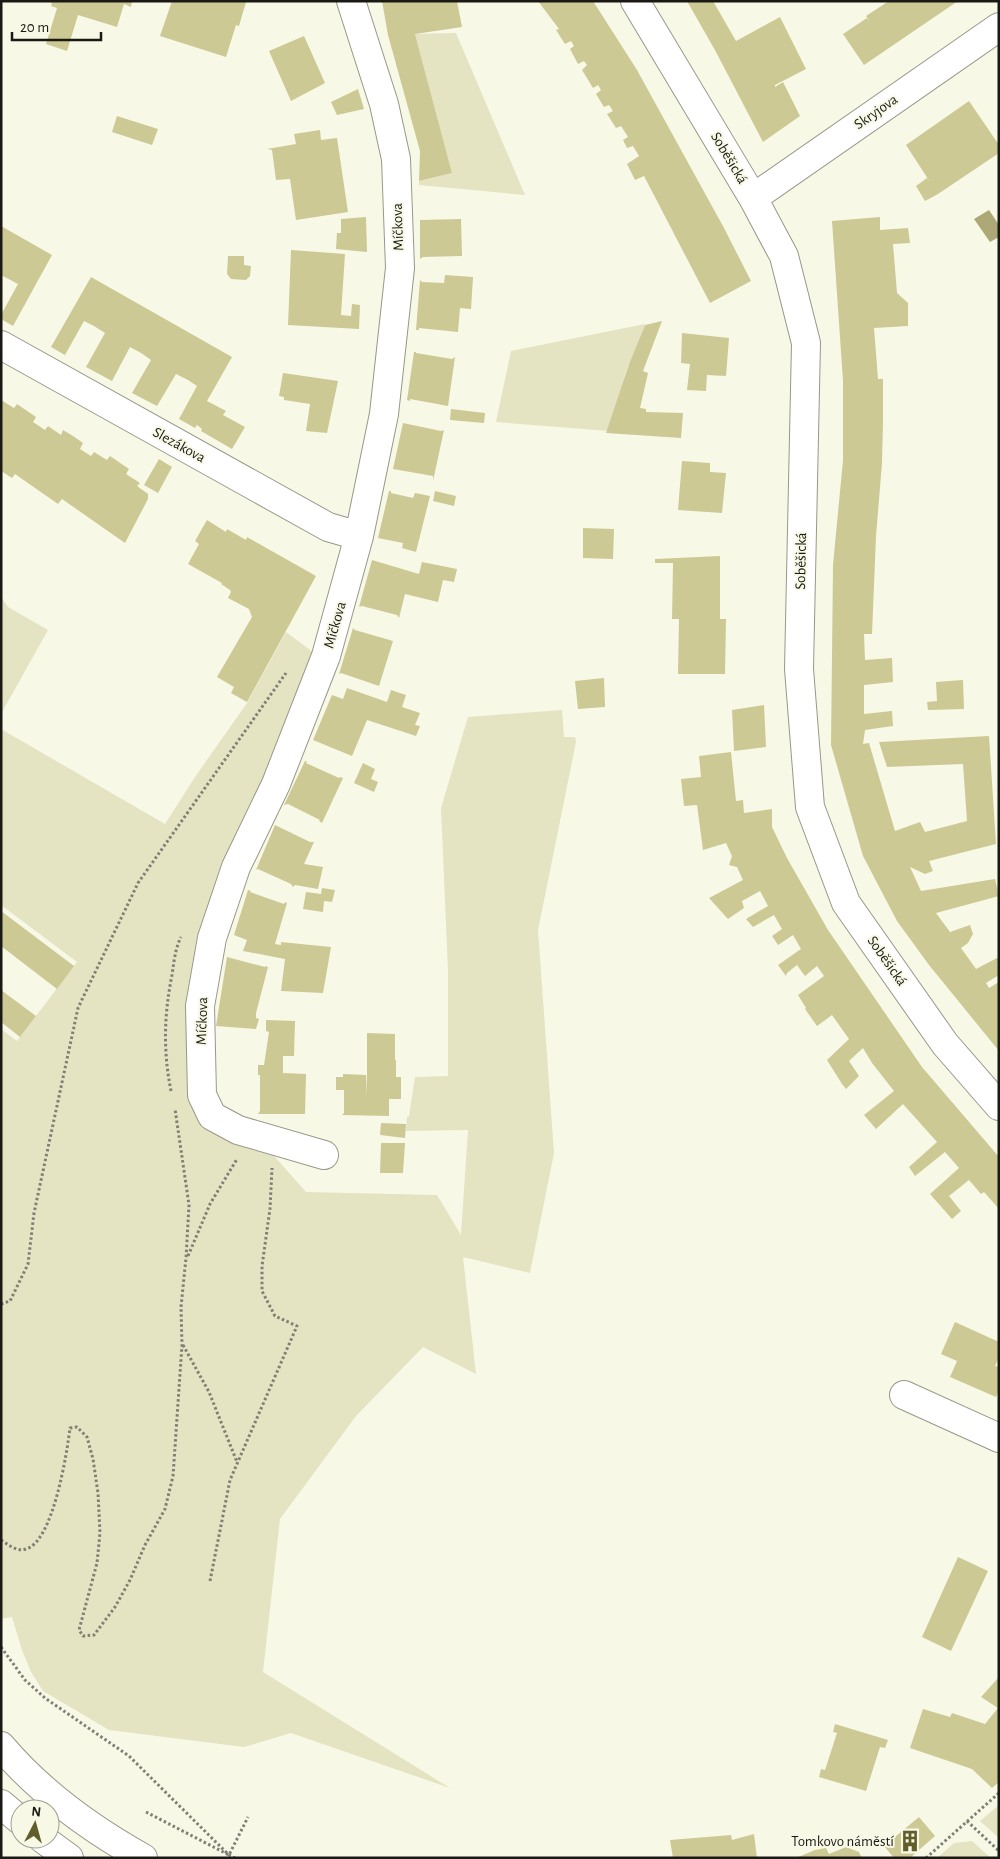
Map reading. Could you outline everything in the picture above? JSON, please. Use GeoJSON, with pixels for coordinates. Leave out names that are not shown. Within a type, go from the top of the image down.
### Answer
{"type":"FeatureCollection","features":[{"type":"Feature","properties":{"kind":"main road","name":"Míčkova"},"geometry":{"type":"LineString","coordinates":[[324,1155],[238,1130],[212,1116],[202,1095],[200,1006],[212,938],[236,867],[276,784],[326,656],[360,536],[384,414],[400,268],[396,159],[384,104],[351,1]]}},
{"type":"Feature","properties":{"kind":"main road","name":"Soběšická"},"geometry":{"type":"LineString","coordinates":[[634,1],[753,198],[784,256],[806,343],[799,669],[810,807],[846,903],[945,1044],[999,1106]]}},
{"type":"Feature","properties":{"kind":"main road","name":"Skryjova"},"geometry":{"type":"LineString","coordinates":[[753,198],[999,27]]}},
{"type":"Feature","properties":{"kind":"main road","name":"Slezákova"},"geometry":{"type":"LineString","coordinates":[[1,345],[328,527],[360,536]]}},
{"type":"Feature","properties":{"kind":"main road"},"geometry":{"type":"LineString","coordinates":[[904,1395],[999,1438]]}},
{"type":"Feature","properties":{"kind":"main road"},"geometry":{"type":"LineString","coordinates":[[1,1746],[34,1779],[66,1806],[94,1828],[143,1858]]}},
{"type":"Feature","properties":{"kind":"main road"},"geometry":{"type":"LineString","coordinates":[[57,1849],[69,1858]]}},
{"type":"Feature","properties":{"kind":"path"},"geometry":{"type":"LineString","coordinates":[[1,1304],[10,1301],[28,1264],[34,1213],[78,1008],[138,883],[289,670],[326,656]]}},
{"type":"Feature","properties":{"kind":"path"},"geometry":{"type":"LineString","coordinates":[[186,1258],[210,1204],[264,1137]]}},
{"type":"Feature","properties":{"kind":"path"},"geometry":{"type":"LineString","coordinates":[[210,1581],[230,1480],[297,1326],[275,1316],[262,1291],[262,1266],[270,1209],[270,1180],[264,1137]]}},
{"type":"Feature","properties":{"kind":"path"},"geometry":{"type":"LineString","coordinates":[[1,1540],[17,1549],[27,1549],[37,1541],[49,1523],[70,1428],[77,1427],[87,1436],[98,1493],[100,1533],[97,1563],[79,1630],[83,1636],[94,1635],[115,1607],[165,1508],[173,1476],[182,1345],[209,1392],[237,1463]]}},
{"type":"Feature","properties":{"kind":"path"},"geometry":{"type":"LineString","coordinates":[[1,1648],[25,1680],[45,1698],[129,1756],[229,1855]]}},
{"type":"Feature","properties":{"kind":"path"},"geometry":{"type":"LineString","coordinates":[[926,1858],[999,1793]]}},
{"type":"Feature","properties":{"kind":"path"},"geometry":{"type":"LineString","coordinates":[[146,1812],[235,1858]]}},
{"type":"Feature","properties":{"kind":"path"},"geometry":{"type":"LineString","coordinates":[[229,1855],[248,1817]]}},
{"type":"Feature","properties":{"kind":"path"},"geometry":{"type":"LineString","coordinates":[[967,1821],[999,1851]]}},
{"type":"Feature","properties":{"kind":"green space"},"geometry":{"type":"Polygon","coordinates":[[[456,33],[525,195],[419,185],[419,181],[452,173],[415,34],[456,33]]]}},
{"type":"Feature","properties":{"kind":"green space"},"geometry":{"type":"Polygon","coordinates":[[[645,324],[630,365],[628,365],[608,431],[496,422],[511,351],[645,324]]]}},
{"type":"Feature","properties":{"kind":"green space"},"geometry":{"type":"Polygon","coordinates":[[[1,597],[8,607],[48,630],[1,714],[1,597]]]}},
{"type":"Feature","properties":{"kind":"green space"},"geometry":{"type":"Polygon","coordinates":[[[286,632],[317,655],[228,865],[194,1096],[267,1148],[306,1192],[437,1195],[461,1235],[468,1130],[406,1131],[415,1077],[448,1076],[448,971],[441,808],[468,717],[562,710],[564,737],[575,737],[576,742],[538,930],[554,1153],[530,1273],[463,1257],[476,1374],[423,1347],[356,1416],[280,1519],[263,1672],[450,1788],[291,1733],[244,1747],[109,1730],[43,1691],[31,1672],[12,1617],[1,1619],[1,1029],[17,1041],[77,962],[1,905],[1,729],[165,824],[195,777],[247,703],[286,632]]]}},
{"type":"Feature","properties":{"kind":"green space"},"geometry":{"type":"Polygon","coordinates":[[[999,1805],[999,1838],[980,1821],[999,1805]]]}},
{"type":"Feature","properties":{"kind":"green space"},"geometry":{"type":"Polygon","coordinates":[[[972,1841],[991,1858],[937,1858],[954,1843],[972,1841]]]}},
{"type":"Feature","properties":{"kind":"shaded area"},"geometry":{"type":"Polygon","coordinates":[[[989,210],[999,225],[999,237],[990,242],[974,219],[989,210]]]}},
{"type":"Feature","properties":{"kind":"building"},"geometry":{"type":"Polygon","coordinates":[[[47,1],[132,1],[131,7],[124,4],[117,27],[78,15],[67,51],[46,44],[57,8],[51,6],[52,3],[47,1]]]}},
{"type":"Feature","properties":{"kind":"building"},"geometry":{"type":"Polygon","coordinates":[[[172,1],[246,2],[239,26],[236,25],[226,57],[160,36],[172,1]]]}},
{"type":"Feature","properties":{"kind":"building"},"geometry":{"type":"Polygon","coordinates":[[[382,1],[457,1],[462,27],[415,34],[452,173],[419,181],[420,151],[388,35],[382,1]]]}},
{"type":"Feature","properties":{"kind":"building"},"geometry":{"type":"Polygon","coordinates":[[[538,1],[593,1],[637,70],[751,281],[710,303],[644,176],[635,180],[627,164],[639,156],[633,146],[627,148],[623,140],[628,137],[621,126],[616,128],[607,114],[613,111],[609,105],[604,107],[596,94],[601,90],[598,85],[593,88],[582,70],[587,65],[584,61],[578,64],[570,49],[574,46],[571,41],[565,44],[556,30],[559,29],[538,1]]]}},
{"type":"Feature","properties":{"kind":"building"},"geometry":{"type":"Polygon","coordinates":[[[687,1],[713,1],[736,41],[780,17],[806,69],[775,85],[775,87],[783,82],[800,116],[763,142],[687,1]]]}},
{"type":"Feature","properties":{"kind":"building"},"geometry":{"type":"Polygon","coordinates":[[[889,1],[958,1],[864,65],[843,34],[867,18],[871,23],[866,16],[889,1]]]}},
{"type":"Feature","properties":{"kind":"building"},"geometry":{"type":"Polygon","coordinates":[[[304,36],[325,83],[291,101],[269,51],[304,36]]]}},
{"type":"Feature","properties":{"kind":"building"},"geometry":{"type":"Polygon","coordinates":[[[358,89],[364,109],[337,115],[331,102],[358,89]]]}},
{"type":"Feature","properties":{"kind":"building"},"geometry":{"type":"Polygon","coordinates":[[[969,101],[999,145],[999,153],[925,201],[916,186],[927,178],[930,182],[906,145],[969,101]]]}},
{"type":"Feature","properties":{"kind":"building"},"geometry":{"type":"Polygon","coordinates":[[[117,116],[158,129],[152,145],[112,132],[117,116]]]}},
{"type":"Feature","properties":{"kind":"building"},"geometry":{"type":"Polygon","coordinates":[[[320,130],[321,140],[337,138],[348,212],[296,220],[290,179],[276,180],[272,150],[267,149],[296,144],[294,134],[320,130]]]}},
{"type":"Feature","properties":{"kind":"building"},"geometry":{"type":"Polygon","coordinates":[[[366,217],[367,252],[336,249],[337,233],[341,233],[341,219],[366,217]]]}},
{"type":"Feature","properties":{"kind":"building"},"geometry":{"type":"Polygon","coordinates":[[[880,217],[880,230],[908,228],[910,243],[893,244],[897,293],[908,303],[908,326],[874,328],[878,379],[883,379],[882,463],[876,536],[872,634],[864,634],[865,660],[892,658],[893,682],[864,685],[864,714],[892,711],[893,726],[865,730],[863,744],[869,743],[895,831],[920,822],[925,832],[967,821],[963,764],[887,767],[879,742],[989,736],[996,844],[929,861],[933,871],[925,874],[910,867],[921,891],[995,879],[999,896],[936,913],[950,932],[970,925],[973,934],[968,943],[961,948],[976,969],[999,957],[999,975],[986,983],[989,988],[999,982],[999,1051],[929,965],[897,921],[863,856],[831,745],[833,565],[843,460],[843,381],[832,221],[880,217]]]}},
{"type":"Feature","properties":{"kind":"building"},"geometry":{"type":"Polygon","coordinates":[[[461,219],[462,256],[423,257],[420,259],[420,220],[461,219]]]}},
{"type":"Feature","properties":{"kind":"building"},"geometry":{"type":"Polygon","coordinates":[[[1,226],[52,255],[13,326],[1,319],[1,315],[18,284],[1,275],[1,226]]]}},
{"type":"Feature","properties":{"kind":"building"},"geometry":{"type":"Polygon","coordinates":[[[291,250],[345,254],[341,315],[351,316],[352,304],[360,305],[359,329],[288,325],[291,250]]]}},
{"type":"Feature","properties":{"kind":"building"},"geometry":{"type":"Polygon","coordinates":[[[228,256],[244,256],[244,265],[251,266],[250,276],[246,280],[231,279],[227,274],[228,256]]]}},
{"type":"Feature","properties":{"kind":"building"},"geometry":{"type":"Polygon","coordinates":[[[445,275],[473,277],[471,309],[460,308],[458,332],[419,328],[419,330],[416,330],[420,280],[422,282],[444,283],[445,275]]]}},
{"type":"Feature","properties":{"kind":"building"},"geometry":{"type":"Polygon","coordinates":[[[91,277],[232,357],[207,401],[226,411],[223,415],[245,427],[232,449],[201,431],[202,429],[197,425],[195,428],[179,419],[197,386],[188,380],[176,374],[157,406],[132,393],[151,360],[141,353],[130,347],[112,381],[86,367],[105,333],[94,326],[84,321],[65,355],[51,347],[91,277]]]}},
{"type":"Feature","properties":{"kind":"building"},"geometry":{"type":"Polygon","coordinates":[[[662,321],[643,371],[648,373],[640,408],[646,409],[646,412],[683,413],[681,438],[606,433],[628,367],[645,325],[662,321]]]}},
{"type":"Feature","properties":{"kind":"building"},"geometry":{"type":"Polygon","coordinates":[[[682,333],[729,338],[726,376],[707,375],[706,391],[687,390],[690,364],[681,363],[682,333]]]}},
{"type":"Feature","properties":{"kind":"building"},"geometry":{"type":"Polygon","coordinates":[[[414,352],[452,359],[455,357],[448,406],[407,400],[414,352]]]}},
{"type":"Feature","properties":{"kind":"building"},"geometry":{"type":"Polygon","coordinates":[[[283,373],[338,381],[327,433],[306,431],[310,404],[284,400],[284,397],[279,396],[283,373]]]}},
{"type":"Feature","properties":{"kind":"building"},"geometry":{"type":"Polygon","coordinates":[[[1,400],[14,408],[17,404],[36,417],[33,422],[45,430],[48,426],[61,435],[63,430],[73,436],[83,443],[80,449],[91,456],[94,452],[107,460],[110,456],[129,469],[126,474],[140,483],[137,486],[148,494],[148,499],[125,543],[62,499],[58,504],[15,474],[12,478],[1,471],[1,400]]]}},
{"type":"Feature","properties":{"kind":"building"},"geometry":{"type":"Polygon","coordinates":[[[451,409],[485,413],[484,423],[450,420],[451,409]]]}},
{"type":"Feature","properties":{"kind":"building"},"geometry":{"type":"Polygon","coordinates":[[[403,423],[444,430],[433,481],[433,476],[393,469],[403,423]]]}},
{"type":"Feature","properties":{"kind":"building"},"geometry":{"type":"Polygon","coordinates":[[[159,459],[172,467],[158,493],[144,485],[159,459]]]}},
{"type":"Feature","properties":{"kind":"building"},"geometry":{"type":"Polygon","coordinates":[[[682,461],[710,463],[710,472],[726,473],[722,513],[678,510],[682,461]]]}},
{"type":"Feature","properties":{"kind":"building"},"geometry":{"type":"Polygon","coordinates":[[[389,491],[413,498],[415,493],[430,496],[416,552],[402,548],[403,543],[378,538],[389,491]]]}},
{"type":"Feature","properties":{"kind":"building"},"geometry":{"type":"Polygon","coordinates":[[[435,491],[456,496],[454,506],[433,501],[435,491]]]}},
{"type":"Feature","properties":{"kind":"building"},"geometry":{"type":"Polygon","coordinates":[[[207,520],[226,532],[227,529],[246,540],[247,537],[316,576],[247,702],[231,693],[234,687],[217,677],[252,617],[249,609],[228,598],[231,592],[222,583],[188,564],[199,544],[195,541],[207,520]]]}},
{"type":"Feature","properties":{"kind":"building"},"geometry":{"type":"Polygon","coordinates":[[[583,528],[614,529],[613,559],[583,558],[583,528]]]}},
{"type":"Feature","properties":{"kind":"building"},"geometry":{"type":"Polygon","coordinates":[[[720,556],[720,619],[726,619],[725,674],[678,674],[679,619],[672,619],[673,563],[655,563],[655,559],[720,556]]]}},
{"type":"Feature","properties":{"kind":"building"},"geometry":{"type":"Polygon","coordinates":[[[372,560],[419,574],[422,562],[457,569],[454,582],[443,580],[438,602],[405,594],[399,618],[397,615],[362,606],[359,607],[372,560]]]}},
{"type":"Feature","properties":{"kind":"building"},"geometry":{"type":"Polygon","coordinates":[[[353,628],[393,641],[379,686],[341,673],[339,674],[353,628]]]}},
{"type":"Feature","properties":{"kind":"building"},"geometry":{"type":"Polygon","coordinates":[[[604,678],[605,707],[578,709],[575,681],[604,678]]]}},
{"type":"Feature","properties":{"kind":"building"},"geometry":{"type":"Polygon","coordinates":[[[963,680],[964,709],[928,710],[927,702],[937,701],[936,682],[963,680]]]}},
{"type":"Feature","properties":{"kind":"building"},"geometry":{"type":"Polygon","coordinates":[[[347,688],[387,702],[391,690],[406,695],[402,707],[420,713],[415,725],[420,726],[416,736],[367,720],[352,756],[313,740],[332,695],[343,699],[347,688]]]}},
{"type":"Feature","properties":{"kind":"building"},"geometry":{"type":"Polygon","coordinates":[[[764,705],[766,747],[734,751],[732,710],[764,705]]]}},
{"type":"Feature","properties":{"kind":"building"},"geometry":{"type":"Polygon","coordinates":[[[731,752],[736,801],[743,800],[744,813],[772,809],[772,827],[787,858],[828,930],[922,1067],[999,1157],[999,1209],[984,1192],[981,1194],[969,1180],[949,1196],[961,1211],[952,1219],[930,1194],[959,1168],[945,1152],[915,1176],[909,1167],[937,1142],[903,1104],[876,1129],[864,1115],[894,1091],[863,1048],[849,1061],[859,1076],[846,1089],[842,1084],[827,1060],[849,1039],[832,1015],[817,1026],[798,995],[824,976],[817,966],[805,976],[797,965],[786,976],[778,965],[801,949],[793,935],[778,945],[772,936],[782,929],[774,915],[753,927],[746,919],[768,906],[760,891],[742,901],[744,908],[728,919],[709,898],[743,880],[737,867],[729,865],[732,856],[726,843],[703,850],[697,805],[684,806],[681,779],[701,777],[699,756],[731,752]]]}},
{"type":"Feature","properties":{"kind":"building"},"geometry":{"type":"Polygon","coordinates":[[[305,761],[339,778],[343,778],[322,823],[320,820],[288,804],[284,805],[305,761]]]}},
{"type":"Feature","properties":{"kind":"building"},"geometry":{"type":"Polygon","coordinates":[[[363,763],[375,769],[371,779],[378,782],[374,792],[354,783],[363,763]]]}},
{"type":"Feature","properties":{"kind":"building"},"geometry":{"type":"Polygon","coordinates":[[[275,825],[310,842],[314,842],[304,864],[323,867],[318,889],[295,885],[293,887],[291,884],[258,869],[256,870],[275,825]]]}},
{"type":"Feature","properties":{"kind":"building"},"geometry":{"type":"Polygon","coordinates":[[[322,888],[335,890],[332,902],[324,901],[323,912],[303,909],[306,892],[321,894],[322,888]]]}},
{"type":"Feature","properties":{"kind":"building"},"geometry":{"type":"Polygon","coordinates":[[[248,890],[284,904],[285,902],[287,903],[275,944],[281,945],[281,942],[331,947],[323,993],[281,991],[285,959],[243,951],[247,940],[234,935],[248,890]]]}},
{"type":"Feature","properties":{"kind":"building"},"geometry":{"type":"Polygon","coordinates":[[[1,911],[74,966],[57,989],[1,946],[1,911]]]}},
{"type":"Feature","properties":{"kind":"building"},"geometry":{"type":"Polygon","coordinates":[[[227,957],[268,967],[256,1013],[256,1018],[259,1019],[256,1029],[216,1026],[227,957]]]}},
{"type":"Feature","properties":{"kind":"building"},"geometry":{"type":"Polygon","coordinates":[[[1,990],[36,1016],[20,1037],[1,1022],[1,990]]]}},
{"type":"Feature","properties":{"kind":"building"},"geometry":{"type":"Polygon","coordinates":[[[266,1020],[295,1021],[294,1056],[283,1056],[283,1073],[306,1074],[305,1114],[258,1114],[260,1111],[260,1075],[258,1075],[258,1065],[264,1065],[269,1032],[266,1031],[266,1020]]]}},
{"type":"Feature","properties":{"kind":"building"},"geometry":{"type":"Polygon","coordinates":[[[367,1033],[395,1034],[396,1077],[401,1077],[401,1099],[389,1099],[389,1116],[342,1115],[344,1113],[344,1090],[336,1090],[336,1077],[343,1077],[343,1074],[366,1075],[367,1095],[367,1033]]]}},
{"type":"Feature","properties":{"kind":"building"},"geometry":{"type":"Polygon","coordinates":[[[381,1123],[406,1124],[405,1138],[380,1135],[381,1123]]]}},
{"type":"Feature","properties":{"kind":"building"},"geometry":{"type":"Polygon","coordinates":[[[381,1143],[405,1143],[403,1173],[380,1173],[381,1143]]]}},
{"type":"Feature","properties":{"kind":"building"},"geometry":{"type":"Polygon","coordinates":[[[955,1322],[999,1342],[999,1357],[995,1366],[999,1367],[999,1390],[996,1397],[950,1377],[957,1361],[941,1354],[955,1322]]]}},
{"type":"Feature","properties":{"kind":"building"},"geometry":{"type":"Polygon","coordinates":[[[958,1557],[988,1571],[951,1651],[922,1637],[958,1557]]]}},
{"type":"Feature","properties":{"kind":"building"},"geometry":{"type":"Polygon","coordinates":[[[999,1677],[999,1782],[992,1788],[972,1769],[910,1748],[923,1709],[950,1717],[952,1713],[985,1724],[998,1708],[981,1697],[999,1677]]]}},
{"type":"Feature","properties":{"kind":"building"},"geometry":{"type":"Polygon","coordinates":[[[835,1724],[888,1740],[885,1748],[880,1747],[866,1791],[819,1777],[821,1769],[825,1770],[837,1733],[833,1732],[835,1724]]]}},
{"type":"Feature","properties":{"kind":"building","name":"Tomkovo náměstí"},"geometry":{"type":"Polygon","coordinates":[[[919,1817],[935,1836],[910,1858],[894,1858],[884,1846],[919,1817]]]}},
{"type":"Feature","properties":{"kind":"building"},"geometry":{"type":"Polygon","coordinates":[[[754,1834],[757,1858],[673,1858],[670,1840],[731,1835],[732,1840],[754,1834]]]}},
{"type":"Feature","properties":{"kind":"building"},"geometry":{"type":"Polygon","coordinates":[[[846,1847],[859,1852],[862,1858],[796,1858],[815,1850],[826,1848],[829,1854],[846,1847]]]}},
{"type":"Feature","properties":{"kind":"place","name":"Tomkovo náměstí"},"geometry":{"type":"Point","coordinates":[910,1841]}}]}
